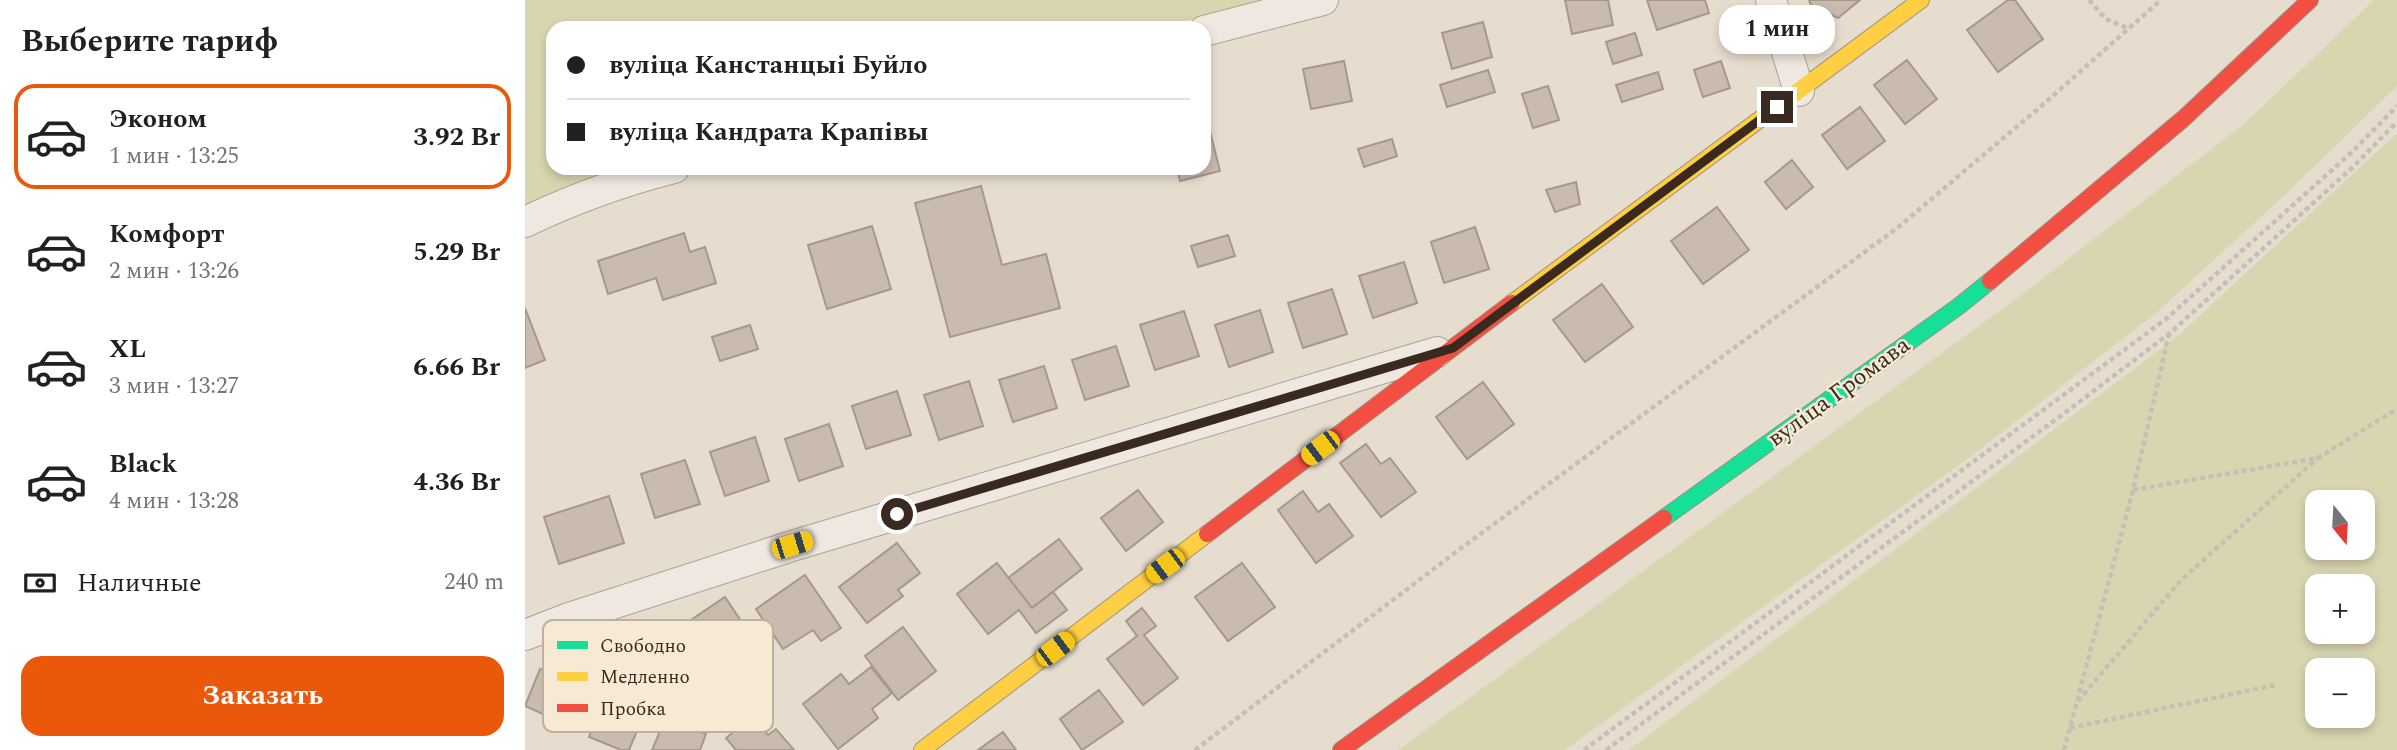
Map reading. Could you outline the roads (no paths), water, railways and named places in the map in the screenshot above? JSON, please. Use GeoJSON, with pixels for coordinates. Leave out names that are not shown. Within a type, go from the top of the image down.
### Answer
{"type":"FeatureCollection","features":[{"type":"Feature","properties":{"kind":"street"},"geometry":{"type":"LineString","coordinates":[[1211,29],[1323,0]]}},
{"type":"Feature","properties":{"kind":"street"},"geometry":{"type":"LineString","coordinates":[[1771,0],[1799,91]]}},
{"type":"Feature","properties":{"kind":"street"},"geometry":{"type":"LineString","coordinates":[[922,750],[1453,348],[1921,0]]}},
{"type":"Feature","properties":{"kind":"street","name":"вуліца Громава"},"geometry":{"type":"LineString","coordinates":[[1341,750],[1959,306],[2056,228],[2176,124],[2310,0]]}},
{"type":"Feature","properties":{"kind":"street"},"geometry":{"type":"LineString","coordinates":[[525,222],[550,210],[647,175]]}},
{"type":"Feature","properties":{"kind":"street"},"geometry":{"type":"LineString","coordinates":[[566,620],[792,545],[1453,348]]}},
{"type":"Feature","properties":{"kind":"street"},"geometry":{"type":"LineString","coordinates":[[525,635],[543,628]]}}]}
